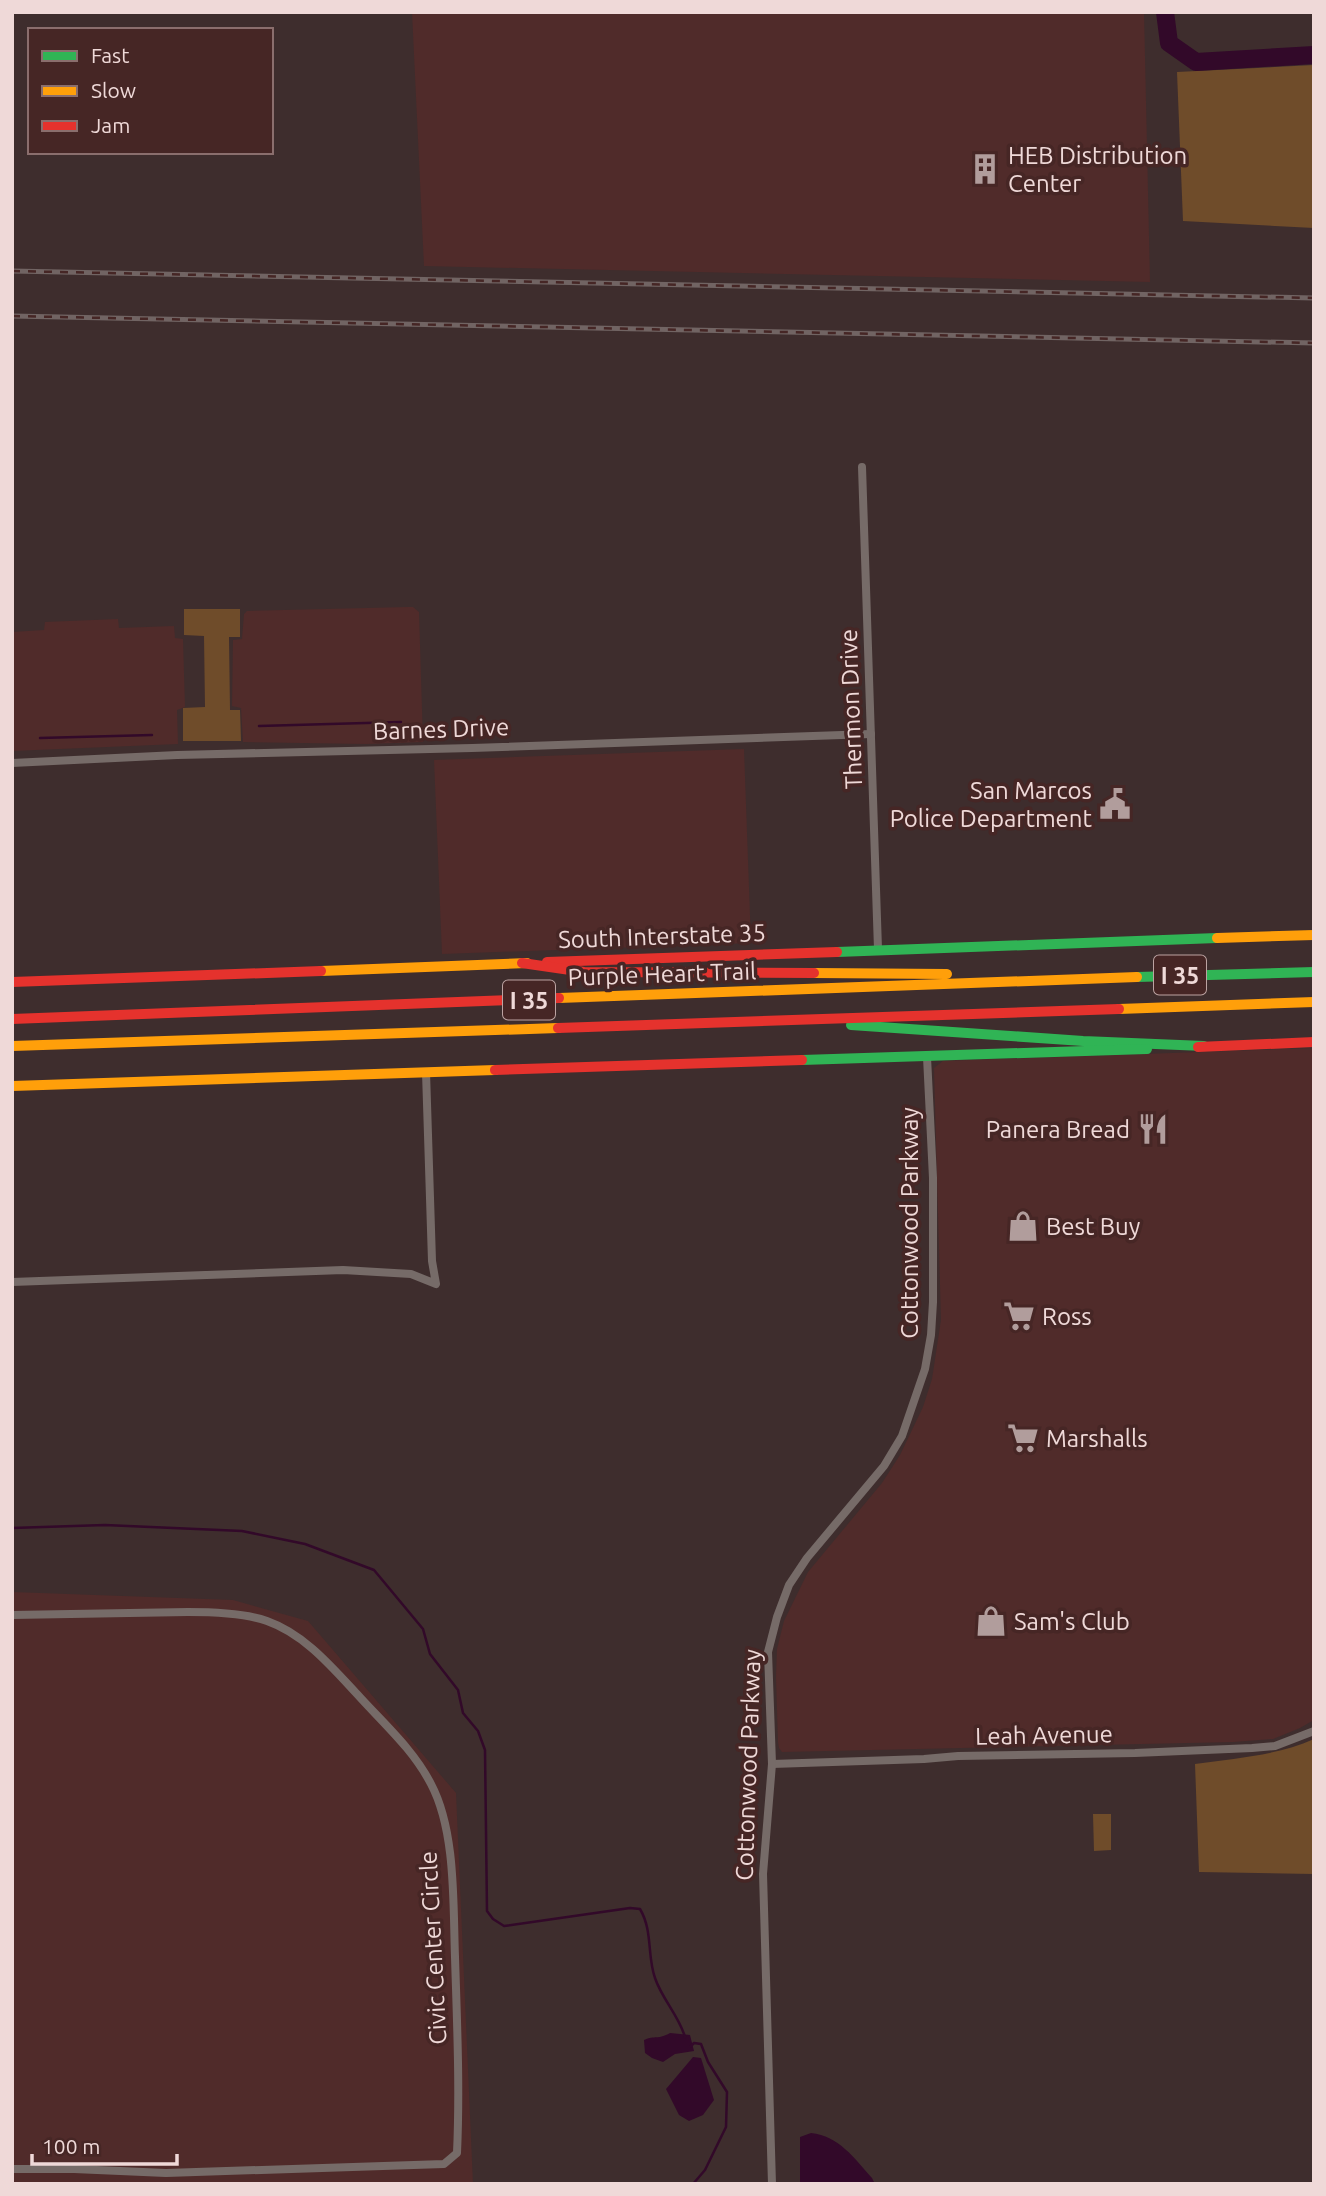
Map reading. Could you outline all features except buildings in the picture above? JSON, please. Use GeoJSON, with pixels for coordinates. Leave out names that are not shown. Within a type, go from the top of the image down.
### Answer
{"type":"FeatureCollection","features":[{"type":"Feature","properties":{"kind":"main road","name":"South Interstate 35"},"geometry":{"type":"LineString","coordinates":[[12,982],[1314,935]]}},
{"type":"Feature","properties":{"kind":"main road"},"geometry":{"type":"LineString","coordinates":[[522,963],[584,972],[974,974],[1046,978]]}},
{"type":"Feature","properties":{"kind":"main road","name":"Purple Heart Trail"},"geometry":{"type":"LineString","coordinates":[[12,1019],[332,1009],[1046,978],[1314,972]]}},
{"type":"Feature","properties":{"kind":"main road","name":"Purple Heart Trail"},"geometry":{"type":"LineString","coordinates":[[12,1046],[1314,1002]]}},
{"type":"Feature","properties":{"kind":"main road"},"geometry":{"type":"LineString","coordinates":[[762,1021],[1204,1046]]}},
{"type":"Feature","properties":{"kind":"main road"},"geometry":{"type":"LineString","coordinates":[[12,1086],[1314,1042]]}},
{"type":"Feature","properties":{"kind":"street","name":"Thermon Drive"},"geometry":{"type":"LineString","coordinates":[[862,467],[878,949]]}},
{"type":"Feature","properties":{"kind":"street","name":"Barnes Drive"},"geometry":{"type":"LineString","coordinates":[[12,763],[177,755],[871,734]]}},
{"type":"Feature","properties":{"kind":"street","name":"Cottonwood Parkway"},"geometry":{"type":"LineString","coordinates":[[772,2184],[764,1874],[772,1764],[768,1652],[789,1585],[807,1558],[884,1466],[902,1436],[925,1369],[933,1302],[933,1178],[927,1057]]}},
{"type":"Feature","properties":{"kind":"street"},"geometry":{"type":"LineString","coordinates":[[12,1282],[343,1270],[411,1274],[436,1284],[432,1261],[426,1072]]}},
{"type":"Feature","properties":{"kind":"street","name":"Civic Center Circle"},"geometry":{"type":"LineString","coordinates":[[12,1615],[213,1612],[267,1620],[298,1636],[315,1651],[393,1733],[419,1762],[433,1786],[445,1825],[454,1889],[459,2102],[457,2153],[444,2164],[166,2173],[12,2169]]}},
{"type":"Feature","properties":{"kind":"street","name":"Leah Avenue"},"geometry":{"type":"LineString","coordinates":[[772,1764],[1252,1748],[1275,1746],[1314,1731]]}},
{"type":"Feature","properties":{"kind":"shaded area"},"geometry":{"type":"Polygon","coordinates":[[[412,12],[1144,12],[1150,282],[424,266],[412,12]]]}},
{"type":"Feature","properties":{"kind":"shaded area"},"geometry":{"type":"Polygon","coordinates":[[[1314,65],[1314,228],[1183,221],[1177,72],[1314,65]]]}},
{"type":"Feature","properties":{"kind":"shaded area"},"geometry":{"type":"Polygon","coordinates":[[[413,607],[419,612],[423,742],[243,742],[241,708],[232,706],[233,640],[242,639],[244,614],[247,611],[413,607]]]}},
{"type":"Feature","properties":{"kind":"shaded area"},"geometry":{"type":"Polygon","coordinates":[[[184,609],[240,609],[240,637],[229,637],[230,710],[240,710],[241,741],[183,741],[183,708],[205,707],[204,636],[184,635],[184,609]]]}},
{"type":"Feature","properties":{"kind":"shaded area"},"geometry":{"type":"Polygon","coordinates":[[[118,619],[119,628],[174,626],[175,638],[183,639],[185,707],[177,710],[178,744],[12,751],[12,632],[44,630],[45,622],[118,619]]]}},
{"type":"Feature","properties":{"kind":"shaded area"},"geometry":{"type":"Polygon","coordinates":[[[744,749],[751,943],[442,954],[434,760],[744,749]]]}},
{"type":"Feature","properties":{"kind":"shaded area"},"geometry":{"type":"Polygon","coordinates":[[[1314,1048],[1314,1720],[1273,1739],[1233,1742],[782,1752],[778,1742],[776,1677],[777,1649],[784,1621],[808,1572],[882,1483],[900,1455],[923,1407],[932,1379],[941,1320],[934,1068],[943,1061],[1314,1048]]]}},
{"type":"Feature","properties":{"kind":"shaded area"},"geometry":{"type":"Polygon","coordinates":[[[12,1592],[233,1600],[308,1621],[456,1793],[473,2184],[12,2184],[12,1592]]]}},
{"type":"Feature","properties":{"kind":"shaded area"},"geometry":{"type":"Polygon","coordinates":[[[1314,1739],[1314,1874],[1199,1872],[1195,1764],[1270,1753],[1314,1739]]]}},
{"type":"Feature","properties":{"kind":"shaded area"},"geometry":{"type":"Polygon","coordinates":[[[1093,1814],[1111,1814],[1111,1850],[1094,1851],[1093,1814]]]}},
{"type":"Feature","properties":{"kind":"shaded area"},"geometry":{"type":"Polygon","coordinates":[[[670,2033],[690,2035],[694,2051],[675,2054],[663,2062],[645,2053],[644,2040],[670,2033]]]}},
{"type":"Feature","properties":{"kind":"shaded area"},"geometry":{"type":"Polygon","coordinates":[[[693,2057],[701,2058],[714,2100],[703,2115],[689,2121],[679,2115],[666,2089],[693,2057]]]}},
{"type":"Feature","properties":{"kind":"shaded area"},"geometry":{"type":"Polygon","coordinates":[[[811,2133],[838,2143],[875,2184],[800,2184],[800,2137],[811,2133]]]}},
{"type":"Feature","properties":{"kind":"waterway"},"geometry":{"type":"LineString","coordinates":[[1165,12],[1169,43],[1196,62],[1314,55]]}},
{"type":"Feature","properties":{"kind":"waterway"},"geometry":{"type":"LineString","coordinates":[[259,726],[401,722]]}},
{"type":"Feature","properties":{"kind":"waterway"},"geometry":{"type":"LineString","coordinates":[[40,738],[152,735]]}},
{"type":"Feature","properties":{"kind":"waterway"},"geometry":{"type":"LineString","coordinates":[[12,1528],[105,1525],[242,1531],[305,1544],[374,1570],[423,1629],[430,1654],[458,1690],[463,1713],[478,1731],[485,1750],[487,1911],[504,1926],[630,1908],[640,1909],[647,1926],[655,1978],[685,2037]]}},
{"type":"Feature","properties":{"kind":"waterway"},"geometry":{"type":"LineString","coordinates":[[691,2046],[694,2043],[701,2044],[708,2062],[727,2092],[726,2127],[705,2170],[693,2184]]}},
{"type":"Feature","properties":{"kind":"railway"},"geometry":{"type":"LineString","coordinates":[[12,271],[1314,298]]}},
{"type":"Feature","properties":{"kind":"railway"},"geometry":{"type":"LineString","coordinates":[[12,316],[1314,343]]}},
{"type":"Feature","properties":{"kind":"traffic: fast"},"geometry":{"type":"LineString","coordinates":[[837,952],[1217,938]]}},
{"type":"Feature","properties":{"kind":"traffic: fast"},"geometry":{"type":"LineString","coordinates":[[1137,977],[1314,972]]}},
{"type":"Feature","properties":{"kind":"traffic: fast"},"geometry":{"type":"LineString","coordinates":[[851,1025],[1083,1041],[1204,1046]]}},
{"type":"Feature","properties":{"kind":"traffic: fast"},"geometry":{"type":"LineString","coordinates":[[802,1060],[1147,1049]]}},
{"type":"Feature","properties":{"kind":"traffic: slow"},"geometry":{"type":"LineString","coordinates":[[1217,938],[1314,935]]}},
{"type":"Feature","properties":{"kind":"traffic: slow"},"geometry":{"type":"LineString","coordinates":[[321,971],[527,963]]}},
{"type":"Feature","properties":{"kind":"traffic: slow"},"geometry":{"type":"LineString","coordinates":[[814,973],[947,974]]}},
{"type":"Feature","properties":{"kind":"traffic: slow"},"geometry":{"type":"LineString","coordinates":[[559,998],[1137,977]]}},
{"type":"Feature","properties":{"kind":"traffic: slow"},"geometry":{"type":"LineString","coordinates":[[1119,1009],[1314,1002]]}},
{"type":"Feature","properties":{"kind":"traffic: slow"},"geometry":{"type":"LineString","coordinates":[[12,1046],[558,1028]]}},
{"type":"Feature","properties":{"kind":"traffic: slow"},"geometry":{"type":"LineString","coordinates":[[12,1086],[495,1070]]}},
{"type":"Feature","properties":{"kind":"traffic: jam"},"geometry":{"type":"LineString","coordinates":[[547,962],[837,952]]}},
{"type":"Feature","properties":{"kind":"traffic: jam"},"geometry":{"type":"LineString","coordinates":[[522,963],[584,972],[814,973]]}},
{"type":"Feature","properties":{"kind":"traffic: jam"},"geometry":{"type":"LineString","coordinates":[[12,982],[321,971]]}},
{"type":"Feature","properties":{"kind":"traffic: jam"},"geometry":{"type":"LineString","coordinates":[[12,1019],[559,998]]}},
{"type":"Feature","properties":{"kind":"traffic: jam"},"geometry":{"type":"LineString","coordinates":[[558,1028],[1119,1009]]}},
{"type":"Feature","properties":{"kind":"traffic: jam"},"geometry":{"type":"LineString","coordinates":[[1198,1047],[1314,1042]]}},
{"type":"Feature","properties":{"kind":"traffic: jam"},"geometry":{"type":"LineString","coordinates":[[495,1070],[802,1060]]}},
{"type":"Feature","properties":{"kind":"place","name":"HEB Distribution Center"},"geometry":{"type":"Point","coordinates":[985,169]}},
{"type":"Feature","properties":{"kind":"place","name":"San Marcos Police Department"},"geometry":{"type":"Point","coordinates":[1115,804]}},
{"type":"Feature","properties":{"kind":"place","name":"Panera Bread"},"geometry":{"type":"Point","coordinates":[1153,1129]}},
{"type":"Feature","properties":{"kind":"place","name":"Best Buy"},"geometry":{"type":"Point","coordinates":[1023,1226]}},
{"type":"Feature","properties":{"kind":"place","name":"Ross"},"geometry":{"type":"Point","coordinates":[1019,1316]}},
{"type":"Feature","properties":{"kind":"place","name":"Marshalls"},"geometry":{"type":"Point","coordinates":[1023,1438]}},
{"type":"Feature","properties":{"kind":"place","name":"Sam's Club"},"geometry":{"type":"Point","coordinates":[991,1621]}}]}
